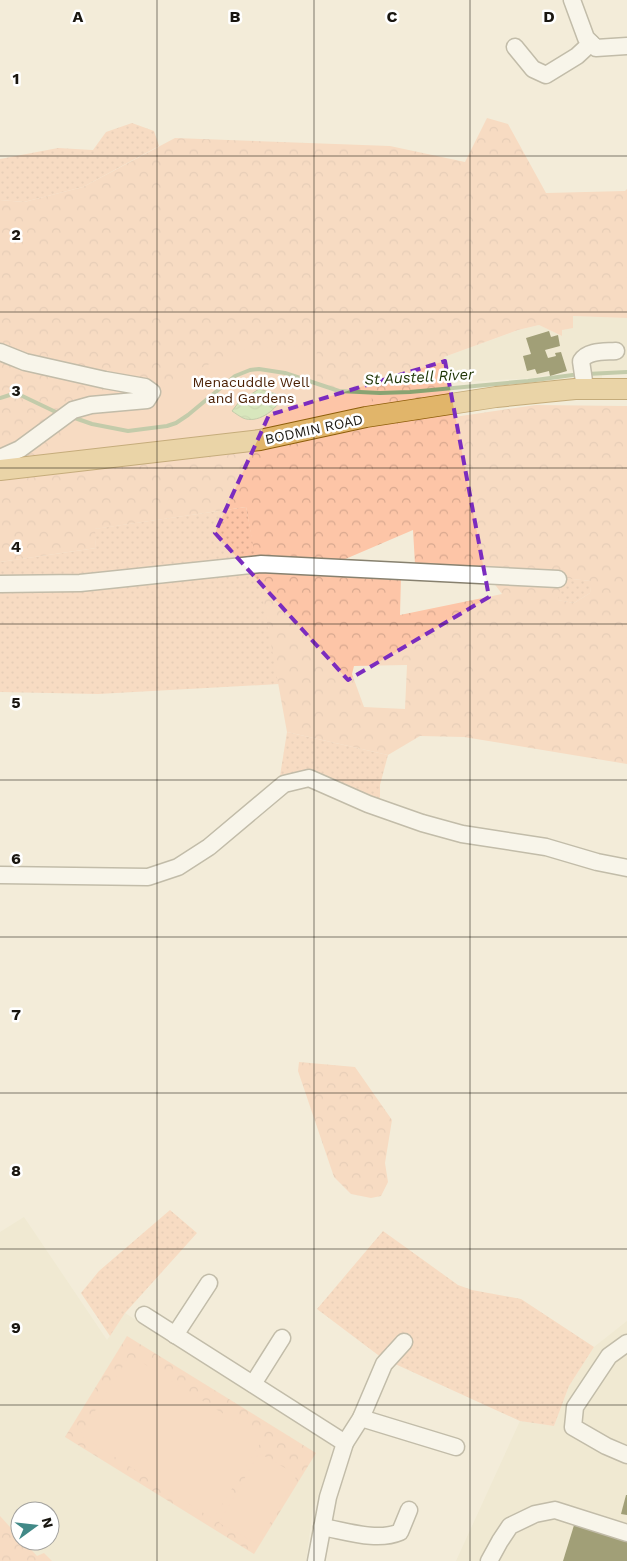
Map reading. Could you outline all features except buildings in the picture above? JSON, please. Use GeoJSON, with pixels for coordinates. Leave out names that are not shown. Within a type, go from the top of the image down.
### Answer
{"type":"FeatureCollection","features":[{"type":"Feature","properties":{"kind":"main road","name":"BODMIN ROAD"},"geometry":{"type":"LineString","coordinates":[[0,470],[260,440],[366,418],[496,397],[584,379],[627,389]]}},
{"type":"Feature","properties":{"kind":"street"},"geometry":{"type":"LineString","coordinates":[[572,0],[586,38],[596,48],[627,46]]}},
{"type":"Feature","properties":{"kind":"street"},"geometry":{"type":"LineString","coordinates":[[515,48],[533,68],[546,74],[577,56],[591,43]]}},
{"type":"Feature","properties":{"kind":"street"},"geometry":{"type":"LineString","coordinates":[[584,379],[581,361],[584,356],[616,351]]}},
{"type":"Feature","properties":{"kind":"street"},"geometry":{"type":"LineString","coordinates":[[0,352],[26,362],[145,387],[152,392],[147,400],[91,405],[73,410],[20,449],[0,458]]}},
{"type":"Feature","properties":{"kind":"street"},"geometry":{"type":"LineString","coordinates":[[0,584],[80,583],[261,564],[558,579]]}},
{"type":"Feature","properties":{"kind":"street"},"geometry":{"type":"LineString","coordinates":[[0,875],[148,877],[178,867],[209,847],[284,784],[309,778],[368,804],[422,823],[462,834],[546,847],[597,862],[627,868]]}},
{"type":"Feature","properties":{"kind":"street"},"geometry":{"type":"LineString","coordinates":[[175,1335],[209,1283]]}},
{"type":"Feature","properties":{"kind":"street"},"geometry":{"type":"LineString","coordinates":[[144,1315],[345,1443]]}},
{"type":"Feature","properties":{"kind":"street"},"geometry":{"type":"LineString","coordinates":[[253,1384],[282,1338]]}},
{"type":"Feature","properties":{"kind":"street"},"geometry":{"type":"LineString","coordinates":[[316,1561],[328,1497],[345,1443],[361,1418],[384,1364],[404,1342]]}},
{"type":"Feature","properties":{"kind":"street"},"geometry":{"type":"LineString","coordinates":[[627,1343],[609,1356],[574,1407],[574,1427],[606,1446],[627,1455]]}},
{"type":"Feature","properties":{"kind":"street"},"geometry":{"type":"LineString","coordinates":[[361,1418],[456,1447]]}},
{"type":"Feature","properties":{"kind":"street"},"geometry":{"type":"LineString","coordinates":[[322,1527],[386,1536],[400,1532],[409,1510]]}},
{"type":"Feature","properties":{"kind":"street"},"geometry":{"type":"LineString","coordinates":[[489,1561],[510,1526],[535,1514],[555,1510],[627,1532]]}},
{"type":"Feature","properties":{"kind":"highlighted area"},"geometry":{"type":"Polygon","coordinates":[[[445,361],[489,597],[348,680],[215,533],[269,415],[445,361]]]}},
{"type":"Feature","properties":{"kind":"shaded area"},"geometry":{"type":"Polygon","coordinates":[[[573,316],[627,318],[627,371],[602,372],[602,378],[574,377],[573,370],[566,370],[533,378],[448,383],[444,357],[519,330],[539,325],[562,336],[562,330],[573,316]]]}},
{"type":"Feature","properties":{"kind":"shaded area"},"geometry":{"type":"Polygon","coordinates":[[[24,1217],[107,1340],[125,1313],[331,1445],[330,1461],[313,1509],[306,1561],[0,1561],[0,1232],[24,1217]]]}},
{"type":"Feature","properties":{"kind":"shaded area"},"geometry":{"type":"Polygon","coordinates":[[[627,1321],[627,1561],[456,1561],[520,1421],[554,1426],[569,1386],[594,1347],[627,1321]]]}},
{"type":"Feature","properties":{"kind":"green space"},"geometry":{"type":"Polygon","coordinates":[[[487,118],[508,124],[546,193],[625,191],[627,189],[627,318],[573,316],[573,328],[562,330],[562,336],[539,325],[518,330],[444,357],[454,417],[536,405],[627,406],[627,764],[464,737],[420,736],[388,755],[287,732],[246,507],[95,529],[96,548],[0,562],[0,200],[24,202],[83,187],[175,138],[390,146],[465,162],[487,118]],[[413,530],[343,560],[342,575],[401,576],[400,615],[502,594],[484,570],[415,564],[413,530]],[[562,578],[558,600],[574,603],[590,593],[591,581],[562,578]],[[407,665],[354,666],[352,674],[364,707],[405,709],[407,665]]]}},
{"type":"Feature","properties":{"kind":"green space"},"geometry":{"type":"Polygon","coordinates":[[[132,123],[154,131],[159,146],[83,187],[24,202],[0,200],[0,159],[58,148],[93,150],[106,132],[132,123]]]}},
{"type":"Feature","properties":{"kind":"green space","name":"Menacuddle Well and Gardens"},"geometry":{"type":"Polygon","coordinates":[[[318,345],[315,364],[319,385],[339,393],[372,395],[371,410],[262,430],[65,458],[60,424],[68,416],[152,395],[168,384],[226,356],[246,349],[318,345]]]}},
{"type":"Feature","properties":{"kind":"green space"},"geometry":{"type":"Polygon","coordinates":[[[246,507],[256,557],[0,585],[0,562],[96,548],[94,529],[246,507]]]}},
{"type":"Feature","properties":{"kind":"green space"},"geometry":{"type":"Polygon","coordinates":[[[258,567],[279,684],[98,694],[0,692],[0,587],[258,567]]]}},
{"type":"Feature","properties":{"kind":"green space"},"geometry":{"type":"Polygon","coordinates":[[[562,578],[592,581],[590,593],[574,603],[557,600],[562,578]]]}},
{"type":"Feature","properties":{"kind":"green space"},"geometry":{"type":"Polygon","coordinates":[[[287,732],[388,755],[380,785],[380,801],[310,772],[280,776],[287,732]]]}},
{"type":"Feature","properties":{"kind":"green space"},"geometry":{"type":"Polygon","coordinates":[[[299,1062],[355,1067],[392,1120],[385,1163],[388,1182],[381,1196],[371,1198],[351,1194],[334,1177],[298,1071],[299,1062]]]}},
{"type":"Feature","properties":{"kind":"green space"},"geometry":{"type":"Polygon","coordinates":[[[170,1210],[197,1233],[125,1313],[110,1336],[81,1293],[99,1271],[170,1210]]]}},
{"type":"Feature","properties":{"kind":"green space"},"geometry":{"type":"Polygon","coordinates":[[[383,1231],[458,1285],[472,1290],[521,1299],[594,1347],[569,1386],[554,1426],[520,1421],[382,1358],[317,1309],[383,1231]]]}},
{"type":"Feature","properties":{"kind":"green space"},"geometry":{"type":"Polygon","coordinates":[[[127,1336],[316,1453],[254,1554],[65,1437],[127,1336]]]}},
{"type":"Feature","properties":{"kind":"green space"},"geometry":{"type":"Polygon","coordinates":[[[130,1355],[263,1439],[213,1519],[80,1435],[130,1355]]]}},
{"type":"Feature","properties":{"kind":"green space"},"geometry":{"type":"Polygon","coordinates":[[[259,1453],[297,1475],[258,1544],[219,1523],[259,1453]]]}},
{"type":"Feature","properties":{"kind":"green space"},"geometry":{"type":"Polygon","coordinates":[[[0,1516],[10,1527],[10,1551],[32,1551],[37,1556],[44,1553],[52,1561],[0,1561],[0,1516]]]}},
{"type":"Feature","properties":{"kind":"water"},"geometry":{"type":"Polygon","coordinates":[[[259,389],[276,394],[281,399],[270,412],[260,418],[248,419],[232,411],[239,402],[259,389]]]}},
{"type":"Feature","properties":{"kind":"waterway","name":"St Austell River"},"geometry":{"type":"LineString","coordinates":[[72,417],[92,424],[128,431],[167,426],[176,423],[188,415],[235,376],[250,370],[259,369],[285,373],[339,391],[380,393],[528,381],[580,374]]}},
{"type":"Feature","properties":{"kind":"waterway","name":"St Austell River"},"geometry":{"type":"LineString","coordinates":[[587,374],[627,372]]}},
{"type":"Feature","properties":{"kind":"waterway","name":"St Austell River"},"geometry":{"type":"LineString","coordinates":[[0,398],[16,393],[60,414]]}}]}
